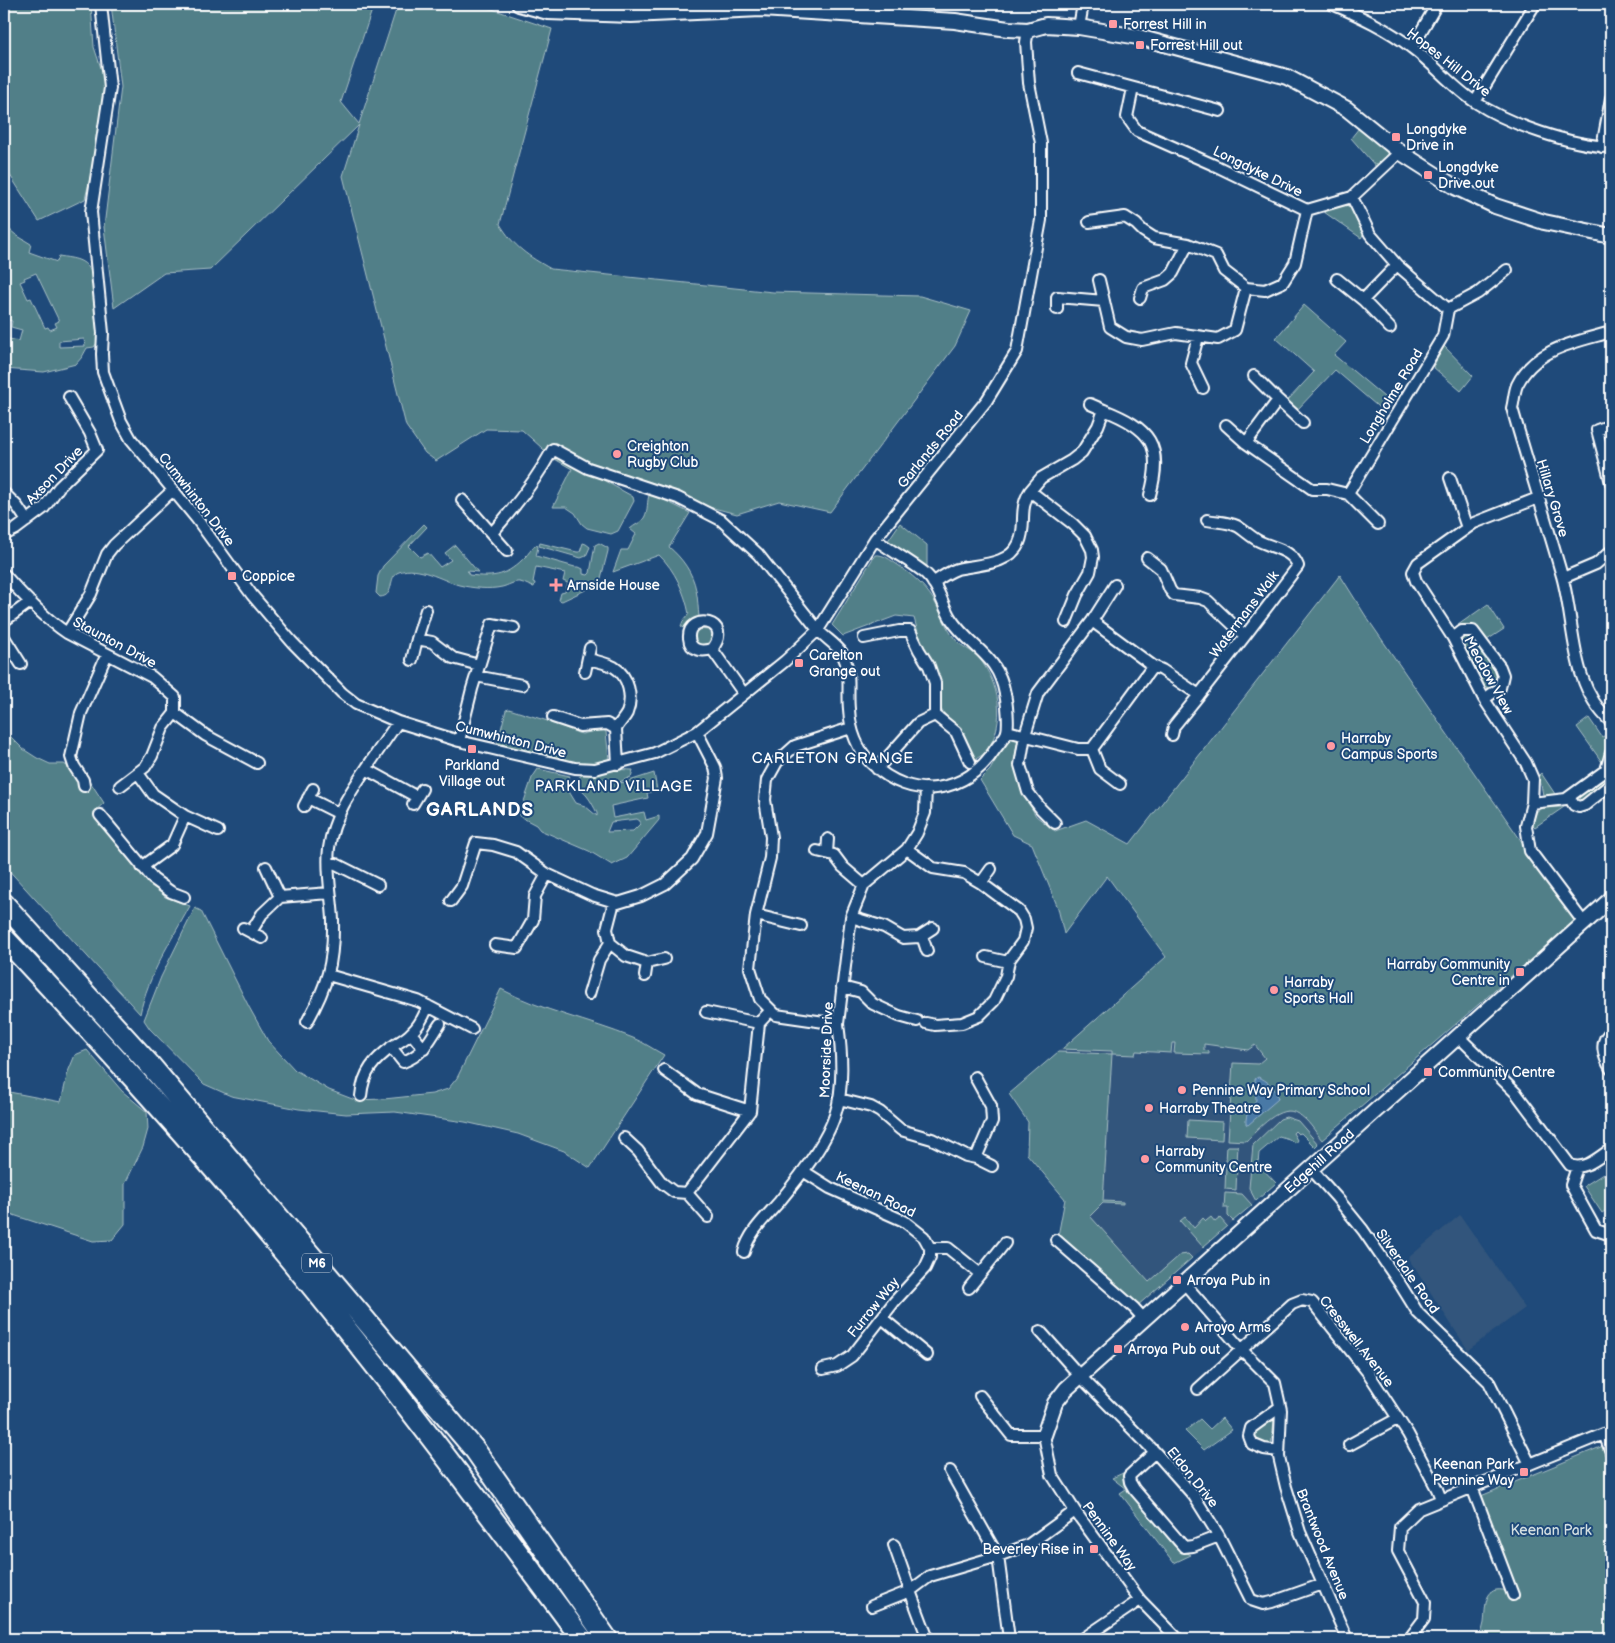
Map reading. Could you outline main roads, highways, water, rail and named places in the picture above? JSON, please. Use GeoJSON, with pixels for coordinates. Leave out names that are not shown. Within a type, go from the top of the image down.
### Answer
{"type":"FeatureCollection","features":[{"type":"Feature","properties":{"kind":"highway","name":"M6"},"geometry":{"type":"LineString","coordinates":[[4,904],[150,1065],[475,1450],[607,1639]]}},
{"type":"Feature","properties":{"kind":"highway","name":"M6"},"geometry":{"type":"LineString","coordinates":[[4,938],[92,1032],[257,1220],[456,1468],[582,1639]]}},
{"type":"Feature","properties":{"kind":"place","name":"Forrest Hill in"},"geometry":{"type":"Point","coordinates":[1113,24]}},
{"type":"Feature","properties":{"kind":"place","name":"Forrest Hill out"},"geometry":{"type":"Point","coordinates":[1140,45]}},
{"type":"Feature","properties":{"kind":"place","name":"Longdyke Drive in"},"geometry":{"type":"Point","coordinates":[1396,137]}},
{"type":"Feature","properties":{"kind":"place","name":"Longdyke Drive out"},"geometry":{"type":"Point","coordinates":[1428,175]}},
{"type":"Feature","properties":{"kind":"place","name":"Creighton Rugby Club"},"geometry":{"type":"Point","coordinates":[617,454]}},
{"type":"Feature","properties":{"kind":"place","name":"Coppice"},"geometry":{"type":"Point","coordinates":[232,576]}},
{"type":"Feature","properties":{"kind":"place","name":"Arnside House"},"geometry":{"type":"Point","coordinates":[556,585]}},
{"type":"Feature","properties":{"kind":"place","name":"Carelton Grange out"},"geometry":{"type":"Point","coordinates":[799,663]}},
{"type":"Feature","properties":{"kind":"place","name":"Harraby Campus Sports"},"geometry":{"type":"Point","coordinates":[1331,746]}},
{"type":"Feature","properties":{"kind":"place","name":"Parkland Village out"},"geometry":{"type":"Point","coordinates":[472,749]}},
{"type":"Feature","properties":{"kind":"place","name":"Harraby Community Centre in"},"geometry":{"type":"Point","coordinates":[1520,972]}},
{"type":"Feature","properties":{"kind":"place","name":"Harraby Sports Hall"},"geometry":{"type":"Point","coordinates":[1274,990]}},
{"type":"Feature","properties":{"kind":"place","name":"Community Centre"},"geometry":{"type":"Point","coordinates":[1428,1072]}},
{"type":"Feature","properties":{"kind":"place","name":"Pennine Way Primary School"},"geometry":{"type":"Point","coordinates":[1182,1090]}},
{"type":"Feature","properties":{"kind":"place","name":"Harraby Theatre"},"geometry":{"type":"Point","coordinates":[1149,1108]}},
{"type":"Feature","properties":{"kind":"place","name":"Harraby Community Centre"},"geometry":{"type":"Point","coordinates":[1145,1159]}},
{"type":"Feature","properties":{"kind":"place","name":"Arroya Pub in"},"geometry":{"type":"Point","coordinates":[1177,1280]}},
{"type":"Feature","properties":{"kind":"place","name":"Arroyo Arms"},"geometry":{"type":"Point","coordinates":[1185,1327]}},
{"type":"Feature","properties":{"kind":"place","name":"Arroya Pub out"},"geometry":{"type":"Point","coordinates":[1118,1349]}},
{"type":"Feature","properties":{"kind":"place","name":"Keenan Park Pennine Way"},"geometry":{"type":"Point","coordinates":[1524,1472]}},
{"type":"Feature","properties":{"kind":"place","name":"Beverley Rise in"},"geometry":{"type":"Point","coordinates":[1094,1549]}},
{"type":"Feature","properties":{"kind":"district","name":"CARLETON GRANGE"},"geometry":{"type":"Point","coordinates":[833,758]}},
{"type":"Feature","properties":{"kind":"district","name":"PARKLAND VILLAGE"},"geometry":{"type":"Point","coordinates":[614,786]}},
{"type":"Feature","properties":{"kind":"district","name":"GARLANDS"},"geometry":{"type":"Point","coordinates":[480,809]}},
{"type":"Feature","properties":{"kind":"park label","name":"Keenan Park"},"geometry":{"type":"Point","coordinates":[1551,1530]}}]}
